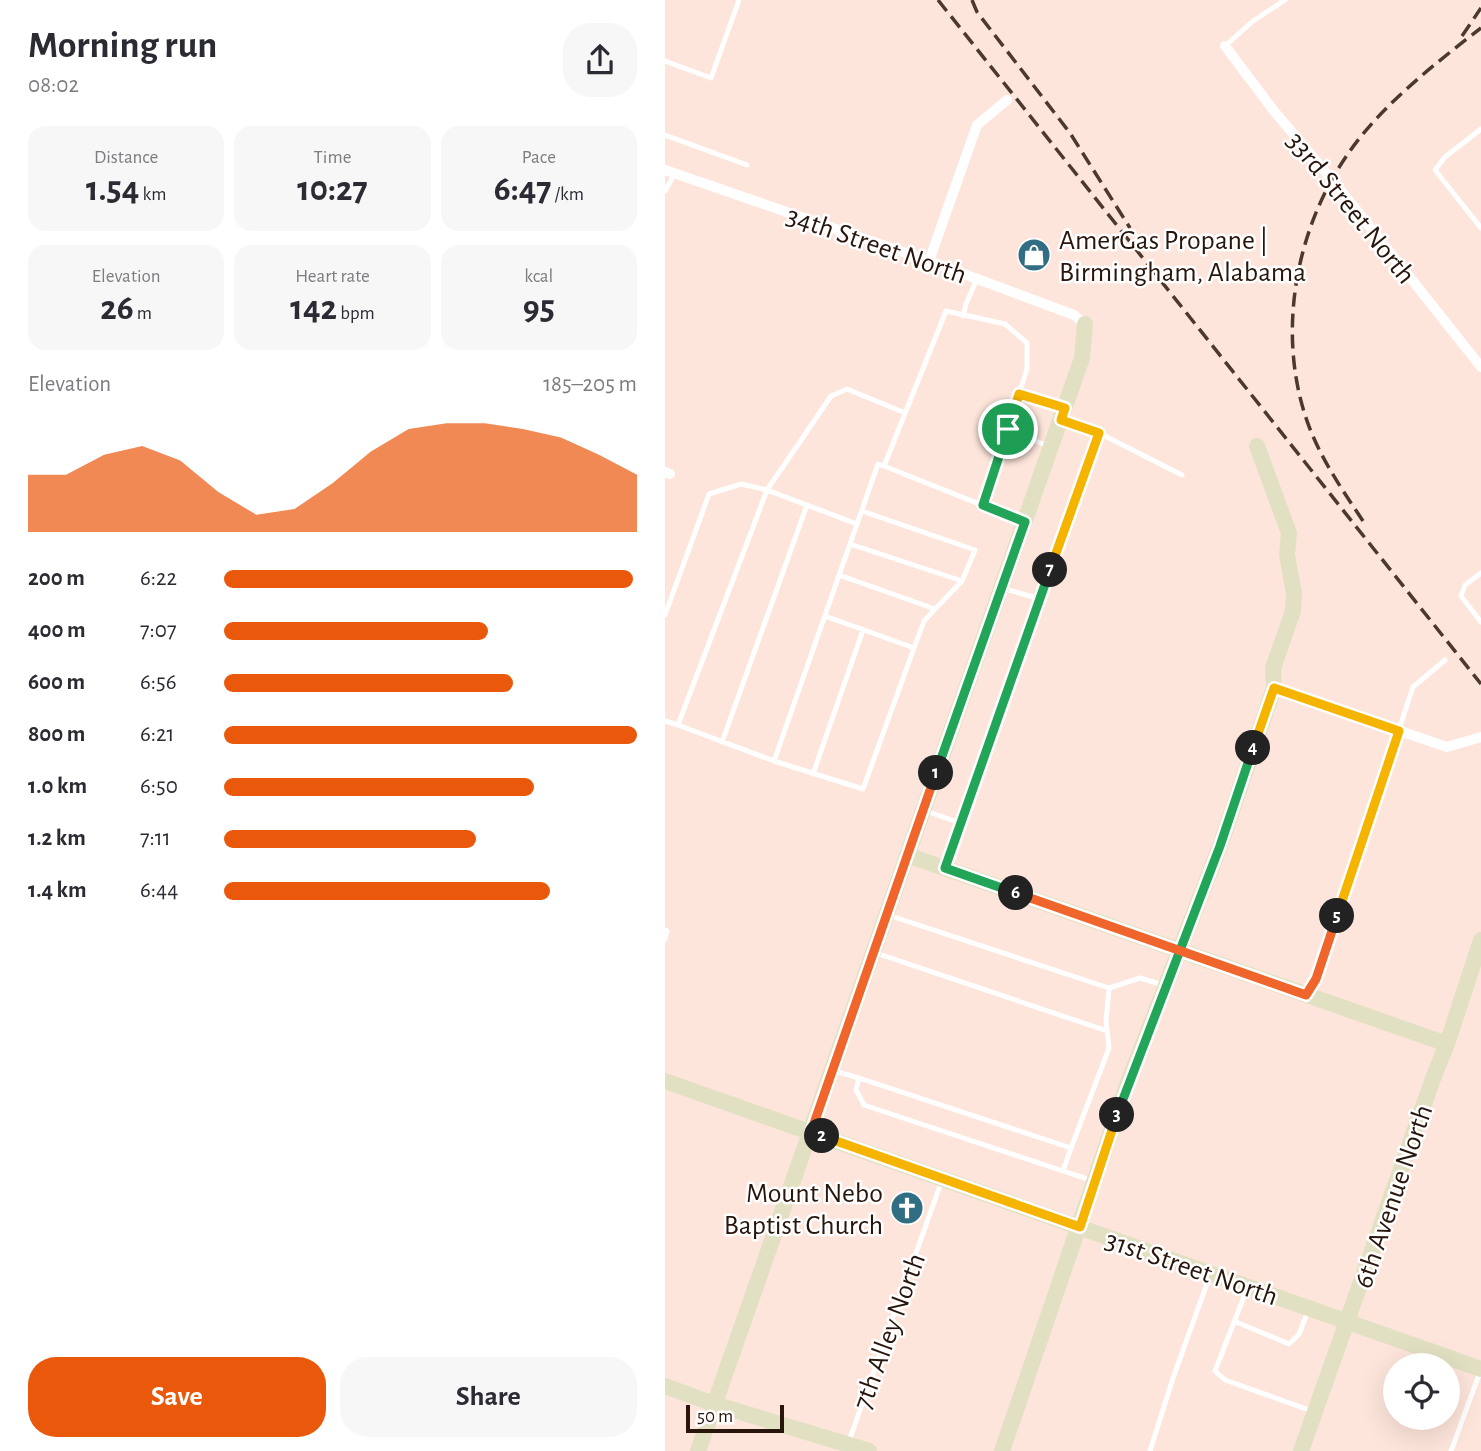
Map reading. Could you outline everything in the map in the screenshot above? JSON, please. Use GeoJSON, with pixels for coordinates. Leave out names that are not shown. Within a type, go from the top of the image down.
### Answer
{"type":"FeatureCollection","features":[{"type":"Feature","properties":{"kind":"street","name":"33rd Street North"},"geometry":{"type":"LineString","coordinates":[[1225,46],[1274,111],[1481,367]]}},
{"type":"Feature","properties":{"kind":"street"},"geometry":{"type":"LineString","coordinates":[[929,261],[977,125],[1007,100]]}},
{"type":"Feature","properties":{"kind":"street","name":"34th Street North"},"geometry":{"type":"LineString","coordinates":[[670,171],[929,261],[1074,315],[1085,324]]}},
{"type":"Feature","properties":{"kind":"street"},"geometry":{"type":"LineString","coordinates":[[698,1451],[1063,414],[1082,358],[1085,324]]}},
{"type":"Feature","properties":{"kind":"street"},"geometry":{"type":"LineString","coordinates":[[1003,1451],[1126,1088],[1220,846],[1274,688],[1273,668],[1293,611],[1294,593],[1287,555],[1289,533],[1257,446]]}},
{"type":"Feature","properties":{"kind":"street"},"geometry":{"type":"LineString","coordinates":[[1274,688],[1447,747],[1481,737]]}},
{"type":"Feature","properties":{"kind":"street"},"geometry":{"type":"LineString","coordinates":[[907,855],[1447,1044]]}},
{"type":"Feature","properties":{"kind":"street","name":"6th Avenue North"},"geometry":{"type":"LineString","coordinates":[[1301,1451],[1447,1044],[1481,940]]}},
{"type":"Feature","properties":{"kind":"street","name":"31st Street North"},"geometry":{"type":"LineString","coordinates":[[665,1081],[1481,1368]]}},
{"type":"Feature","properties":{"kind":"street"},"geometry":{"type":"LineString","coordinates":[[665,1386],[714,1404],[869,1451]]}},
{"type":"Feature","properties":{"kind":"lane"},"geometry":{"type":"LineString","coordinates":[[665,61],[711,78],[739,0]]}},
{"type":"Feature","properties":{"kind":"lane"},"geometry":{"type":"LineString","coordinates":[[1225,46],[1253,21],[1285,0]]}},
{"type":"Feature","properties":{"kind":"lane"},"geometry":{"type":"LineString","coordinates":[[1481,129],[1445,157],[1435,170],[1481,228]]}},
{"type":"Feature","properties":{"kind":"lane"},"geometry":{"type":"LineString","coordinates":[[665,135],[747,165]]}},
{"type":"Feature","properties":{"kind":"lane"},"geometry":{"type":"LineString","coordinates":[[665,191],[670,171]]}},
{"type":"Feature","properties":{"kind":"lane"},"geometry":{"type":"LineString","coordinates":[[963,316],[965,304],[977,279]]}},
{"type":"Feature","properties":{"kind":"lane"},"geometry":{"type":"LineString","coordinates":[[884,466],[946,311],[1005,324],[1027,343],[1027,369],[983,505]]}},
{"type":"Feature","properties":{"kind":"lane"},"geometry":{"type":"LineString","coordinates":[[678,725],[767,490],[831,396],[847,388],[905,413]]}},
{"type":"Feature","properties":{"kind":"lane"},"geometry":{"type":"LineString","coordinates":[[1019,394],[1182,475]]}},
{"type":"Feature","properties":{"kind":"lane"},"geometry":{"type":"LineString","coordinates":[[1008,429],[1051,447]]}},
{"type":"Feature","properties":{"kind":"lane"},"geometry":{"type":"LineString","coordinates":[[945,868],[1099,433]]}},
{"type":"Feature","properties":{"kind":"lane"},"geometry":{"type":"LineString","coordinates":[[774,761],[878,464],[1025,522]]}},
{"type":"Feature","properties":{"kind":"lane"},"geometry":{"type":"LineString","coordinates":[[665,615],[709,494],[741,484],[767,490],[857,524]]}},
{"type":"Feature","properties":{"kind":"lane"},"geometry":{"type":"LineString","coordinates":[[722,741],[807,505]]}},
{"type":"Feature","properties":{"kind":"lane"},"geometry":{"type":"LineString","coordinates":[[665,721],[774,761],[863,789],[925,621],[962,581],[975,550],[862,511]]}},
{"type":"Feature","properties":{"kind":"lane"},"geometry":{"type":"LineString","coordinates":[[850,544],[962,581]]}},
{"type":"Feature","properties":{"kind":"lane"},"geometry":{"type":"LineString","coordinates":[[1481,573],[1465,585],[1461,596],[1481,622]]}},
{"type":"Feature","properties":{"kind":"lane"},"geometry":{"type":"LineString","coordinates":[[839,575],[935,609]]}},
{"type":"Feature","properties":{"kind":"lane"},"geometry":{"type":"LineString","coordinates":[[1002,588],[1040,599]]}},
{"type":"Feature","properties":{"kind":"lane"},"geometry":{"type":"LineString","coordinates":[[825,616],[914,648]]}},
{"type":"Feature","properties":{"kind":"lane"},"geometry":{"type":"LineString","coordinates":[[813,774],[863,630]]}},
{"type":"Feature","properties":{"kind":"lane"},"geometry":{"type":"LineString","coordinates":[[1306,995],[1316,979],[1413,687],[1445,660]]}},
{"type":"Feature","properties":{"kind":"lane"},"geometry":{"type":"LineString","coordinates":[[923,810],[960,823]]}},
{"type":"Feature","properties":{"kind":"lane"},"geometry":{"type":"LineString","coordinates":[[886,915],[1109,988],[1140,978],[1167,986]]}},
{"type":"Feature","properties":{"kind":"lane"},"geometry":{"type":"LineString","coordinates":[[665,930],[665,939]]}},
{"type":"Feature","properties":{"kind":"lane"},"geometry":{"type":"LineString","coordinates":[[873,952],[1107,1031]]}},
{"type":"Feature","properties":{"kind":"lane"},"geometry":{"type":"LineString","coordinates":[[1063,1171],[1109,1048],[1109,988]]}},
{"type":"Feature","properties":{"kind":"lane"},"geometry":{"type":"LineString","coordinates":[[832,1070],[1071,1148]]}},
{"type":"Feature","properties":{"kind":"lane"},"geometry":{"type":"LineString","coordinates":[[859,1078],[856,1090],[864,1105],[1094,1181]]}},
{"type":"Feature","properties":{"kind":"lane","name":"7th Alley North"},"geometry":{"type":"LineString","coordinates":[[848,1444],[943,1178]]}},
{"type":"Feature","properties":{"kind":"lane"},"geometry":{"type":"LineString","coordinates":[[1150,1451],[1211,1273]]}},
{"type":"Feature","properties":{"kind":"lane"},"geometry":{"type":"LineString","coordinates":[[1248,1286],[1215,1371],[1225,1380],[1315,1412]]}},
{"type":"Feature","properties":{"kind":"lane"},"geometry":{"type":"LineString","coordinates":[[1234,1321],[1289,1344],[1299,1334],[1309,1308]]}},
{"type":"Feature","properties":{"kind":"lane"},"geometry":{"type":"LineString","coordinates":[[1451,1451],[1481,1368]]}},
{"type":"Feature","properties":{"kind":"railway"},"geometry":{"type":"LineString","coordinates":[[938,0],[1481,684]]}},
{"type":"Feature","properties":{"kind":"railway"},"geometry":{"type":"LineString","coordinates":[[972,0],[977,12],[1070,133],[1130,228]]}},
{"type":"Feature","properties":{"kind":"railway"},"geometry":{"type":"LineString","coordinates":[[1462,36],[1481,8]]}},
{"type":"Feature","properties":{"kind":"railway"},"geometry":{"type":"LineString","coordinates":[[1363,521],[1321,453],[1299,394],[1293,322],[1296,285],[1304,250],[1315,215],[1331,182],[1363,134],[1411,85],[1481,28]]}},
{"type":"Feature","properties":{"kind":"place","name":"AmerGas Propane | Birmingham, Alabama"},"geometry":{"type":"Point","coordinates":[1034,255]}},
{"type":"Feature","properties":{"kind":"place","name":"Mount Nebo Baptist Church"},"geometry":{"type":"Point","coordinates":[907,1208]}},
{"type":"Feature","properties":{"kind":"route"},"geometry":{"type":"LineString","coordinates":[[1008,429],[983,505],[1025,522],[811,1132],[1080,1227],[1126,1088],[1181,951],[1220,846],[1274,688],[1399,731],[1316,979],[1306,995],[1181,951],[945,868],[1099,433],[1061,420],[1065,408],[1019,394],[1008,429]]}}]}
